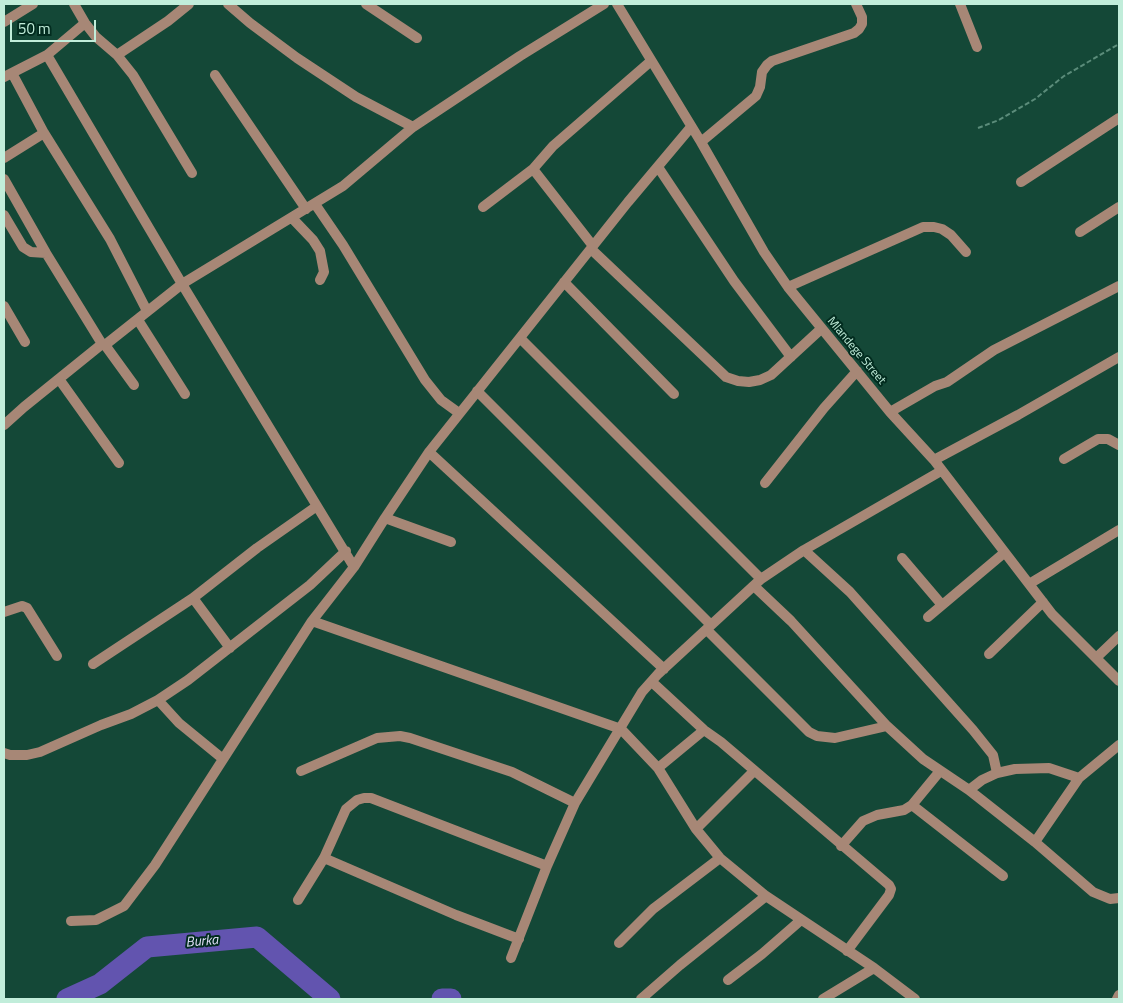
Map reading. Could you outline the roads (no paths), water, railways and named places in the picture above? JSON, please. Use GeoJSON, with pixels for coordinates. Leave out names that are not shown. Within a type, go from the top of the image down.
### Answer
{"type":"FeatureCollection","features":[{"type":"Feature","properties":{"kind":"street"},"geometry":{"type":"LineString","coordinates":[[4,22],[33,4]]}},
{"type":"Feature","properties":{"kind":"street"},"geometry":{"type":"LineString","coordinates":[[74,4],[96,37],[117,55],[133,76],[192,172]]}},
{"type":"Feature","properties":{"kind":"street"},"geometry":{"type":"LineString","coordinates":[[117,55],[189,4]]}},
{"type":"Feature","properties":{"kind":"street"},"geometry":{"type":"LineString","coordinates":[[228,4],[296,58],[356,97],[413,127]]}},
{"type":"Feature","properties":{"kind":"street"},"geometry":{"type":"LineString","coordinates":[[366,4],[417,38]]}},
{"type":"Feature","properties":{"kind":"street"},"geometry":{"type":"LineString","coordinates":[[4,425],[103,344],[138,320],[182,284],[343,186],[413,127],[520,56],[604,4]]}},
{"type":"Feature","properties":{"kind":"street","name":"Mlandege Street"},"geometry":{"type":"LineString","coordinates":[[617,4],[764,252],[788,287],[890,412],[934,460],[1052,614],[1119,681]]}},
{"type":"Feature","properties":{"kind":"street"},"geometry":{"type":"LineString","coordinates":[[700,142],[756,96],[760,87],[762,72],[772,61],[854,33],[859,29],[862,24],[862,17],[856,4]]}},
{"type":"Feature","properties":{"kind":"street"},"geometry":{"type":"LineString","coordinates":[[960,4],[978,47]]}},
{"type":"Feature","properties":{"kind":"street"},"geometry":{"type":"LineString","coordinates":[[85,23],[47,55],[8,75],[110,240],[147,311]]}},
{"type":"Feature","properties":{"kind":"street"},"geometry":{"type":"LineString","coordinates":[[47,55],[182,284],[354,567]]}},
{"type":"Feature","properties":{"kind":"street"},"geometry":{"type":"LineString","coordinates":[[483,207],[533,169],[553,146],[651,61]]}},
{"type":"Feature","properties":{"kind":"street"},"geometry":{"type":"LineString","coordinates":[[215,75],[311,206],[343,245],[425,380],[441,400],[459,414]]}},
{"type":"Feature","properties":{"kind":"street"},"geometry":{"type":"LineString","coordinates":[[1021,182],[1119,118]]}},
{"type":"Feature","properties":{"kind":"street"},"geometry":{"type":"LineString","coordinates":[[71,921],[96,920],[124,906],[155,865],[312,621],[354,567],[429,452],[628,202],[691,127]]}},
{"type":"Feature","properties":{"kind":"street"},"geometry":{"type":"LineString","coordinates":[[4,158],[44,133]]}},
{"type":"Feature","properties":{"kind":"street"},"geometry":{"type":"LineString","coordinates":[[658,167],[734,281],[791,358]]}},
{"type":"Feature","properties":{"kind":"street"},"geometry":{"type":"LineString","coordinates":[[533,169],[592,247],[726,377],[749,382],[760,380],[791,358],[821,329]]}},
{"type":"Feature","properties":{"kind":"street"},"geometry":{"type":"LineString","coordinates":[[4,179],[46,253],[103,344],[134,385]]}},
{"type":"Feature","properties":{"kind":"street"},"geometry":{"type":"LineString","coordinates":[[1080,232],[1119,207]]}},
{"type":"Feature","properties":{"kind":"street"},"geometry":{"type":"LineString","coordinates":[[4,215],[23,247],[31,252],[46,253]]}},
{"type":"Feature","properties":{"kind":"street"},"geometry":{"type":"LineString","coordinates":[[292,218],[313,240],[320,251],[324,272],[320,280]]}},
{"type":"Feature","properties":{"kind":"street"},"geometry":{"type":"LineString","coordinates":[[788,287],[923,227],[942,229],[951,235],[966,252]]}},
{"type":"Feature","properties":{"kind":"street"},"geometry":{"type":"LineString","coordinates":[[564,282],[674,394]]}},
{"type":"Feature","properties":{"kind":"street"},"geometry":{"type":"LineString","coordinates":[[890,412],[915,397],[947,382],[994,350],[1119,286]]}},
{"type":"Feature","properties":{"kind":"street"},"geometry":{"type":"LineString","coordinates":[[4,306],[26,342]]}},
{"type":"Feature","properties":{"kind":"street"},"geometry":{"type":"LineString","coordinates":[[138,320],[184,394]]}},
{"type":"Feature","properties":{"kind":"street"},"geometry":{"type":"LineString","coordinates":[[520,338],[757,583],[886,726],[923,759],[969,790],[1036,842],[1093,892],[1110,899],[1119,898]]}},
{"type":"Feature","properties":{"kind":"street"},"geometry":{"type":"LineString","coordinates":[[934,460],[1018,415],[1119,357]]}},
{"type":"Feature","properties":{"kind":"street"},"geometry":{"type":"LineString","coordinates":[[765,483],[824,408],[856,371]]}},
{"type":"Feature","properties":{"kind":"street"},"geometry":{"type":"LineString","coordinates":[[59,379],[120,462]]}},
{"type":"Feature","properties":{"kind":"street"},"geometry":{"type":"LineString","coordinates":[[477,391],[809,732],[818,736],[835,738],[886,726]]}},
{"type":"Feature","properties":{"kind":"street"},"geometry":{"type":"LineString","coordinates":[[1064,459],[1098,439],[1108,439],[1119,445]]}},
{"type":"Feature","properties":{"kind":"street"},"geometry":{"type":"LineString","coordinates":[[429,452],[664,669]]}},
{"type":"Feature","properties":{"kind":"street"},"geometry":{"type":"LineString","coordinates":[[511,958],[547,866],[575,803],[642,692],[664,669],[757,583],[804,550],[941,471]]}},
{"type":"Feature","properties":{"kind":"street"},"geometry":{"type":"LineString","coordinates":[[93,664],[193,598],[257,548],[317,506]]}},
{"type":"Feature","properties":{"kind":"street"},"geometry":{"type":"LineString","coordinates":[[385,518],[451,542]]}},
{"type":"Feature","properties":{"kind":"street"},"geometry":{"type":"LineString","coordinates":[[1029,584],[1119,530]]}},
{"type":"Feature","properties":{"kind":"street"},"geometry":{"type":"LineString","coordinates":[[804,550],[850,592],[978,736],[993,755],[997,773]]}},
{"type":"Feature","properties":{"kind":"street"},"geometry":{"type":"LineString","coordinates":[[4,754],[27,755],[40,752],[93,728],[131,714],[158,700],[188,680],[310,585],[346,551]]}},
{"type":"Feature","properties":{"kind":"street"},"geometry":{"type":"LineString","coordinates":[[928,617],[1004,553]]}},
{"type":"Feature","properties":{"kind":"street"},"geometry":{"type":"LineString","coordinates":[[902,558],[942,605]]}},
{"type":"Feature","properties":{"kind":"street"},"geometry":{"type":"LineString","coordinates":[[193,598],[230,648]]}},
{"type":"Feature","properties":{"kind":"street"},"geometry":{"type":"LineString","coordinates":[[988,654],[1043,602]]}},
{"type":"Feature","properties":{"kind":"street"},"geometry":{"type":"LineString","coordinates":[[4,612],[22,606],[27,608],[58,656]]}},
{"type":"Feature","properties":{"kind":"street"},"geometry":{"type":"LineString","coordinates":[[312,621],[621,729],[658,768],[696,829],[720,858],[766,896],[874,968],[915,999]]}},
{"type":"Feature","properties":{"kind":"street"},"geometry":{"type":"LineString","coordinates":[[1096,658],[1119,636]]}},
{"type":"Feature","properties":{"kind":"street"},"geometry":{"type":"LineString","coordinates":[[652,682],[704,730],[721,742],[889,885],[891,889],[889,894],[847,951]]}},
{"type":"Feature","properties":{"kind":"street"},"geometry":{"type":"LineString","coordinates":[[158,700],[179,723],[223,760]]}},
{"type":"Feature","properties":{"kind":"street"},"geometry":{"type":"LineString","coordinates":[[658,768],[704,730]]}},
{"type":"Feature","properties":{"kind":"street"},"geometry":{"type":"LineString","coordinates":[[301,771],[377,738],[400,736],[512,772],[575,803]]}},
{"type":"Feature","properties":{"kind":"street"},"geometry":{"type":"LineString","coordinates":[[1036,842],[1079,778],[1119,745]]}},
{"type":"Feature","properties":{"kind":"street"},"geometry":{"type":"LineString","coordinates":[[969,790],[982,780],[997,773],[1015,769],[1049,768],[1079,778]]}},
{"type":"Feature","properties":{"kind":"street"},"geometry":{"type":"LineString","coordinates":[[696,829],[754,771]]}},
{"type":"Feature","properties":{"kind":"street"},"geometry":{"type":"LineString","coordinates":[[841,846],[863,821],[877,815],[904,810],[912,805],[940,771]]}},
{"type":"Feature","properties":{"kind":"street"},"geometry":{"type":"LineString","coordinates":[[298,900],[324,858],[346,809],[357,800],[371,798],[547,866]]}},
{"type":"Feature","properties":{"kind":"street"},"geometry":{"type":"LineString","coordinates":[[912,805],[1003,876]]}},
{"type":"Feature","properties":{"kind":"street"},"geometry":{"type":"LineString","coordinates":[[324,858],[456,915],[518,939]]}},
{"type":"Feature","properties":{"kind":"street"},"geometry":{"type":"LineString","coordinates":[[619,943],[653,909],[720,858]]}},
{"type":"Feature","properties":{"kind":"street"},"geometry":{"type":"LineString","coordinates":[[642,999],[680,965],[766,896]]}},
{"type":"Feature","properties":{"kind":"street"},"geometry":{"type":"LineString","coordinates":[[728,980],[762,954],[801,920]]}},
{"type":"Feature","properties":{"kind":"street"},"geometry":{"type":"LineString","coordinates":[[823,999],[874,968]]}},
{"type":"Feature","properties":{"kind":"street"},"geometry":{"type":"LineString","coordinates":[[1117,999],[1119,995]]}},
{"type":"Feature","properties":{"kind":"waterway","name":"Burka"},"geometry":{"type":"LineString","coordinates":[[67,999],[100,984],[147,947],[257,937],[330,999]]}},
{"type":"Feature","properties":{"kind":"waterway","name":"Burka"},"geometry":{"type":"LineString","coordinates":[[442,999],[451,999]]}}]}
